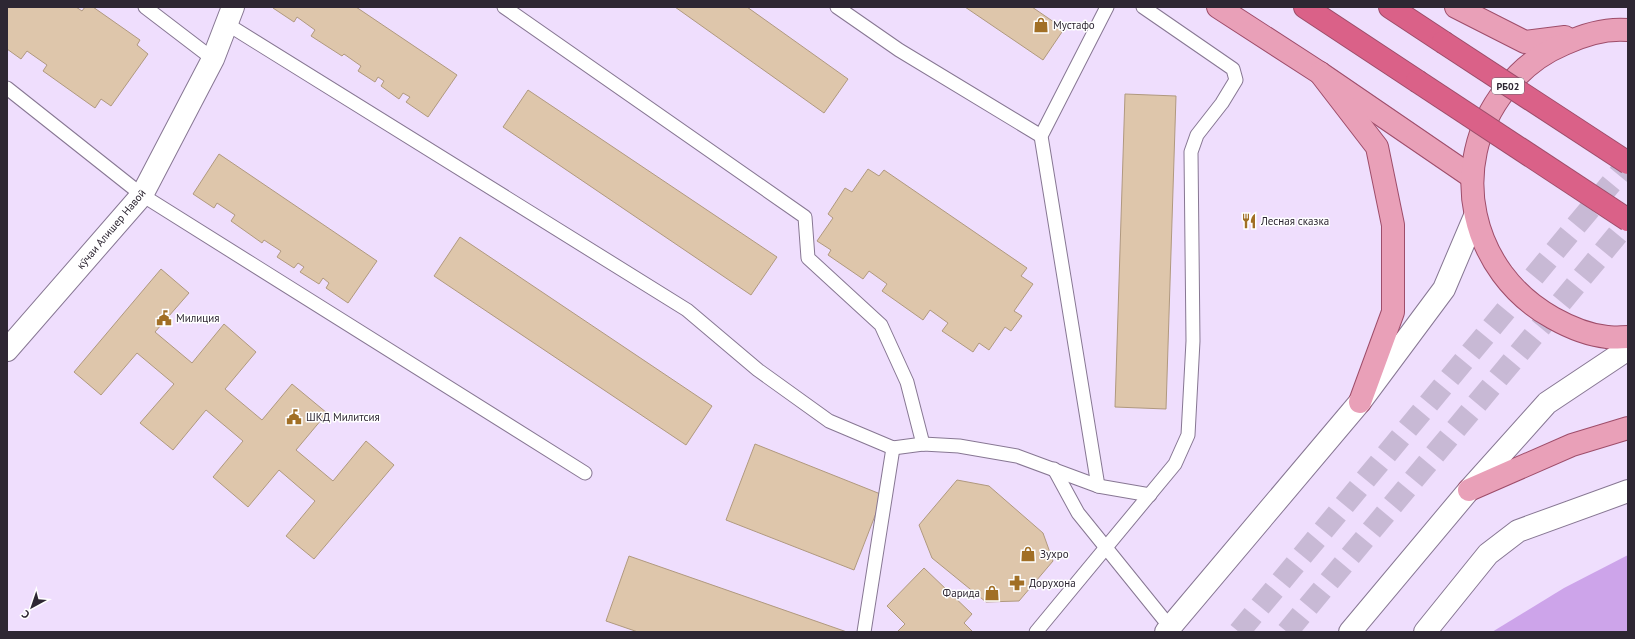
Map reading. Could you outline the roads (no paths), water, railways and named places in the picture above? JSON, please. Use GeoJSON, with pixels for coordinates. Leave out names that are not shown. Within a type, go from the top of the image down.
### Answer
{"type":"FeatureCollection","features":[{"type":"Feature","properties":{"kind":"highway"},"geometry":{"type":"LineString","coordinates":[[1304,7],[1628,220]]}},
{"type":"Feature","properties":{"kind":"highway"},"geometry":{"type":"LineString","coordinates":[[1390,7],[1628,164]]}},
{"type":"Feature","properties":{"kind":"main road"},"geometry":{"type":"LineString","coordinates":[[1218,7],[1320,73],[1472,177]]}},
{"type":"Feature","properties":{"kind":"main road"},"geometry":{"type":"LineString","coordinates":[[1456,7],[1525,42],[1584,35]]}},
{"type":"Feature","properties":{"kind":"main road","name":"кӯчаи Алишер Навоӣ"},"geometry":{"type":"LineString","coordinates":[[7,350],[142,195],[213,59],[230,16]]}},
{"type":"Feature","properties":{"kind":"main road","name":"РБ02"},"geometry":{"type":"LineString","coordinates":[[1626,28],[1584,35],[1548,50],[1518,74],[1494,104],[1479,139],[1472,177],[1475,216],[1488,251],[1509,283],[1537,309],[1570,327],[1607,337],[1628,337]]}},
{"type":"Feature","properties":{"kind":"main road"},"geometry":{"type":"LineString","coordinates":[[1320,73],[1377,147],[1393,225],[1393,312],[1360,402]]}},
{"type":"Feature","properties":{"kind":"main road"},"geometry":{"type":"LineString","coordinates":[[1168,630],[1360,402],[1444,289],[1475,216]]}},
{"type":"Feature","properties":{"kind":"main road"},"geometry":{"type":"LineString","coordinates":[[1350,632],[1469,490],[1547,403],[1628,349]]}},
{"type":"Feature","properties":{"kind":"main road"},"geometry":{"type":"LineString","coordinates":[[1469,490],[1572,445],[1628,428]]}},
{"type":"Feature","properties":{"kind":"main road"},"geometry":{"type":"LineString","coordinates":[[1425,632],[1488,554],[1518,531],[1628,491]]}},
{"type":"Feature","properties":{"kind":"lane"},"geometry":{"type":"LineString","coordinates":[[145,7],[213,59]]}},
{"type":"Feature","properties":{"kind":"lane"},"geometry":{"type":"LineString","coordinates":[[504,7],[805,217],[808,258],[881,325],[907,382],[923,444]]}},
{"type":"Feature","properties":{"kind":"lane"},"geometry":{"type":"LineString","coordinates":[[837,7],[899,50],[1042,136]]}},
{"type":"Feature","properties":{"kind":"lane"},"geometry":{"type":"LineString","coordinates":[[1098,486],[1042,136],[1107,7]]}},
{"type":"Feature","properties":{"kind":"lane"},"geometry":{"type":"LineString","coordinates":[[1036,632],[1175,464],[1188,435],[1193,342],[1191,152],[1196,135],[1222,103],[1236,80],[1233,69],[1144,7]]}},
{"type":"Feature","properties":{"kind":"lane"},"geometry":{"type":"LineString","coordinates":[[230,16],[687,310],[758,370],[830,421],[893,448],[923,444],[959,446],[1017,456],[1098,486],[1150,495]]}},
{"type":"Feature","properties":{"kind":"lane"},"geometry":{"type":"LineString","coordinates":[[7,88],[142,195],[585,473]]}},
{"type":"Feature","properties":{"kind":"lane"},"geometry":{"type":"LineString","coordinates":[[864,632],[893,448]]}},
{"type":"Feature","properties":{"kind":"lane"},"geometry":{"type":"LineString","coordinates":[[1054,469],[1078,513],[1168,630]]}},
{"type":"Feature","properties":{"kind":"tunnel"},"geometry":{"type":"LineString","coordinates":[[1239,632],[1628,163]]}},
{"type":"Feature","properties":{"kind":"tunnel"},"geometry":{"type":"LineString","coordinates":[[1287,632],[1628,222]]}},
{"type":"Feature","properties":{"kind":"place","name":"Мустафо"},"geometry":{"type":"Point","coordinates":[1041,25]}},
{"type":"Feature","properties":{"kind":"place","name":"Лесная сказка"},"geometry":{"type":"Point","coordinates":[1249,221]}},
{"type":"Feature","properties":{"kind":"place","name":"Милиция"},"geometry":{"type":"Point","coordinates":[164,318]}},
{"type":"Feature","properties":{"kind":"place","name":"ШКД Милитсия"},"geometry":{"type":"Point","coordinates":[294,417]}},
{"type":"Feature","properties":{"kind":"place","name":"Зухро"},"geometry":{"type":"Point","coordinates":[1028,554]}},
{"type":"Feature","properties":{"kind":"place","name":"Дорухона"},"geometry":{"type":"Point","coordinates":[1017,583]}},
{"type":"Feature","properties":{"kind":"place","name":"Фарида"},"geometry":{"type":"Point","coordinates":[992,593]}}]}
